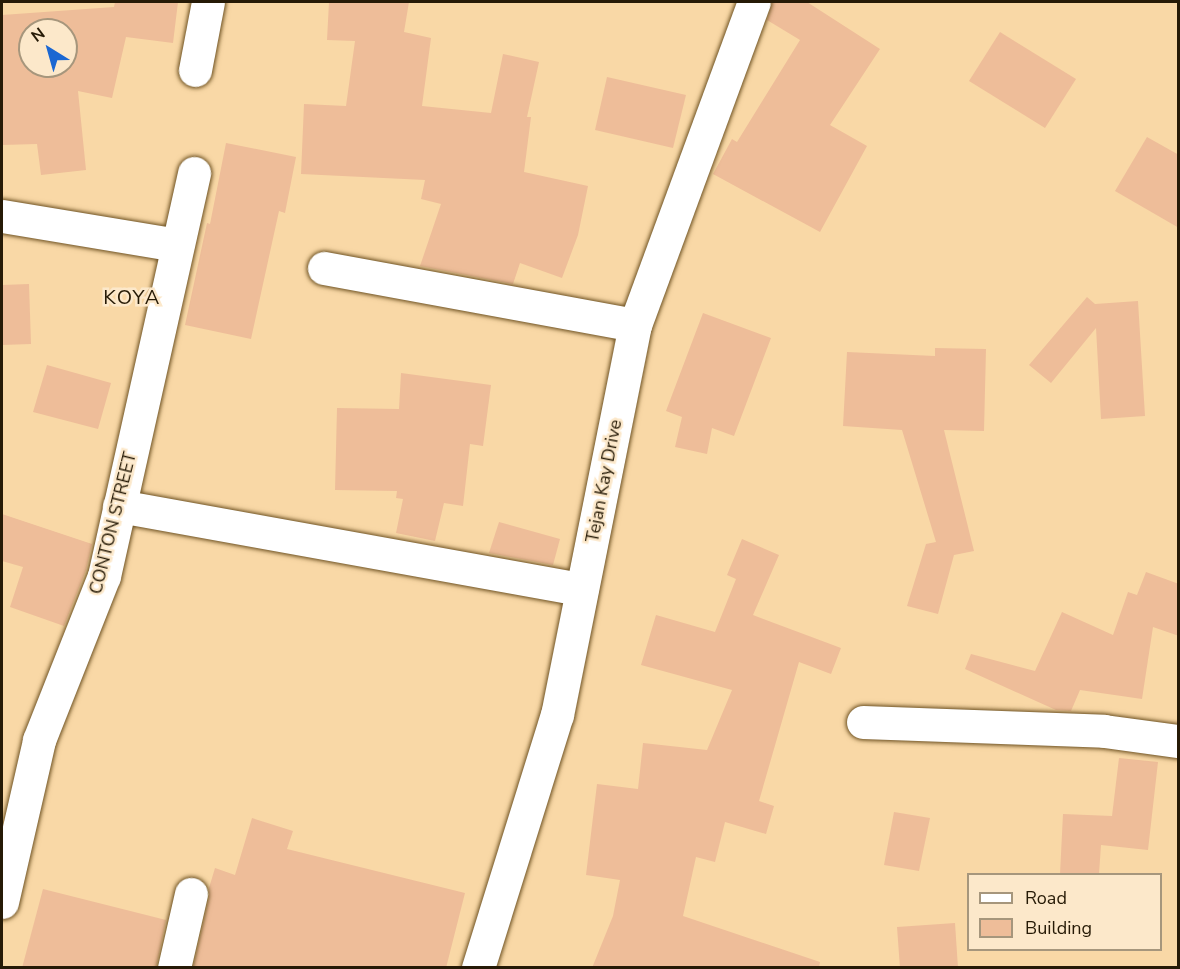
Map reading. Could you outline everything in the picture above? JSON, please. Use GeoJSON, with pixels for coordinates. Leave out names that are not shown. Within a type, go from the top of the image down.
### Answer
{"type":"FeatureCollection","features":[{"type":"Feature","properties":{"kind":"street"},"geometry":{"type":"LineString","coordinates":[[195,70],[208,2]]}},
{"type":"Feature","properties":{"kind":"street","name":"Tejan Kay Drive"},"geometry":{"type":"LineString","coordinates":[[478,968],[557,715],[635,325],[754,2]]}},
{"type":"Feature","properties":{"kind":"street","name":"CONTON STREET"},"geometry":{"type":"LineString","coordinates":[[2,902],[39,740],[104,576],[194,173]]}},
{"type":"Feature","properties":{"kind":"street"},"geometry":{"type":"LineString","coordinates":[[2,216],[177,244]]}},
{"type":"Feature","properties":{"kind":"street"},"geometry":{"type":"LineString","coordinates":[[324,268],[635,325]]}},
{"type":"Feature","properties":{"kind":"street"},"geometry":{"type":"LineString","coordinates":[[119,506],[582,589]]}},
{"type":"Feature","properties":{"kind":"street"},"geometry":{"type":"LineString","coordinates":[[863,722],[1104,731],[1179,741]]}},
{"type":"Feature","properties":{"kind":"street"},"geometry":{"type":"LineString","coordinates":[[174,968],[191,894]]}},
{"type":"Feature","properties":{"kind":"building"},"geometry":{"type":"Polygon","coordinates":[[[115,2],[178,2],[173,43],[126,37],[112,98],[78,91],[86,170],[41,175],[37,144],[2,145],[2,15],[114,7],[115,2]]]}},
{"type":"Feature","properties":{"kind":"building"},"geometry":{"type":"Polygon","coordinates":[[[329,2],[409,2],[404,32],[431,38],[422,106],[491,113],[503,54],[539,62],[527,117],[531,117],[524,172],[588,186],[578,235],[562,278],[520,263],[513,284],[420,266],[441,204],[421,199],[425,180],[301,174],[304,104],[346,106],[355,41],[327,40],[329,2]]]}},
{"type":"Feature","properties":{"kind":"building"},"geometry":{"type":"Polygon","coordinates":[[[772,2],[807,2],[880,49],[830,125],[867,146],[820,232],[713,174],[732,139],[737,142],[800,40],[767,20],[772,2]]]}},
{"type":"Feature","properties":{"kind":"building"},"geometry":{"type":"Polygon","coordinates":[[[1000,32],[1076,79],[1045,128],[969,81],[1000,32]]]}},
{"type":"Feature","properties":{"kind":"building"},"geometry":{"type":"Polygon","coordinates":[[[607,77],[686,95],[673,148],[595,130],[607,77]]]}},
{"type":"Feature","properties":{"kind":"building"},"geometry":{"type":"Polygon","coordinates":[[[1147,137],[1179,155],[1179,228],[1115,191],[1147,137]]]}},
{"type":"Feature","properties":{"kind":"building"},"geometry":{"type":"Polygon","coordinates":[[[226,143],[296,157],[285,213],[279,211],[251,339],[185,325],[207,223],[210,224],[226,143]]]}},
{"type":"Feature","properties":{"kind":"building"},"geometry":{"type":"Polygon","coordinates":[[[29,284],[31,344],[2,345],[2,285],[29,284]]]}},
{"type":"Feature","properties":{"kind":"building"},"geometry":{"type":"Polygon","coordinates":[[[1087,297],[1095,304],[1138,301],[1145,416],[1101,419],[1096,328],[1051,383],[1029,365],[1087,297]]]}},
{"type":"Feature","properties":{"kind":"building"},"geometry":{"type":"Polygon","coordinates":[[[703,313],[771,338],[734,436],[712,428],[707,454],[675,447],[682,417],[666,411],[703,313]]]}},
{"type":"Feature","properties":{"kind":"building"},"geometry":{"type":"Polygon","coordinates":[[[935,348],[986,349],[984,431],[944,430],[974,551],[954,555],[938,614],[907,606],[926,544],[936,542],[902,430],[843,426],[847,352],[935,356],[935,348]]]}},
{"type":"Feature","properties":{"kind":"building"},"geometry":{"type":"Polygon","coordinates":[[[47,365],[111,383],[98,429],[33,412],[47,365]]]}},
{"type":"Feature","properties":{"kind":"building"},"geometry":{"type":"Polygon","coordinates":[[[401,373],[491,385],[483,446],[470,444],[463,506],[444,503],[435,541],[396,533],[403,499],[396,498],[397,491],[335,490],[337,408],[399,409],[401,373]]]}},
{"type":"Feature","properties":{"kind":"building"},"geometry":{"type":"Polygon","coordinates":[[[2,514],[92,544],[86,570],[64,626],[10,607],[23,567],[2,561],[2,514]]]}},
{"type":"Feature","properties":{"kind":"building"},"geometry":{"type":"Polygon","coordinates":[[[499,522],[560,539],[553,565],[489,553],[499,522]]]}},
{"type":"Feature","properties":{"kind":"building"},"geometry":{"type":"Polygon","coordinates":[[[742,539],[779,555],[753,615],[841,648],[831,674],[799,662],[759,801],[774,806],[766,834],[725,822],[715,862],[696,857],[683,916],[820,962],[819,968],[592,968],[613,916],[620,880],[586,875],[597,784],[638,789],[643,743],[707,750],[732,690],[641,665],[656,615],[715,632],[736,579],[727,575],[742,539]]]}},
{"type":"Feature","properties":{"kind":"building"},"geometry":{"type":"Polygon","coordinates":[[[1146,572],[1179,584],[1179,636],[1153,627],[1142,699],[1080,690],[1071,711],[1056,710],[965,669],[971,654],[1035,671],[1062,612],[1113,635],[1128,592],[1137,595],[1146,572]]]}},
{"type":"Feature","properties":{"kind":"building"},"geometry":{"type":"Polygon","coordinates":[[[1119,758],[1158,762],[1148,850],[1101,845],[1099,873],[1060,873],[1063,814],[1112,816],[1119,758]]]}},
{"type":"Feature","properties":{"kind":"building"},"geometry":{"type":"Polygon","coordinates":[[[894,812],[930,818],[919,871],[884,865],[894,812]]]}},
{"type":"Feature","properties":{"kind":"building"},"geometry":{"type":"Polygon","coordinates":[[[252,818],[293,831],[287,849],[465,893],[446,968],[193,968],[215,868],[235,875],[252,818]]]}},
{"type":"Feature","properties":{"kind":"building"},"geometry":{"type":"Polygon","coordinates":[[[43,889],[166,920],[156,968],[22,968],[43,889]]]}},
{"type":"Feature","properties":{"kind":"building"},"geometry":{"type":"Polygon","coordinates":[[[955,923],[958,968],[900,968],[897,927],[955,923]]]}},
{"type":"Feature","properties":{"kind":"district","name":"KOYA"},"geometry":{"type":"Point","coordinates":[132,297]}}]}
